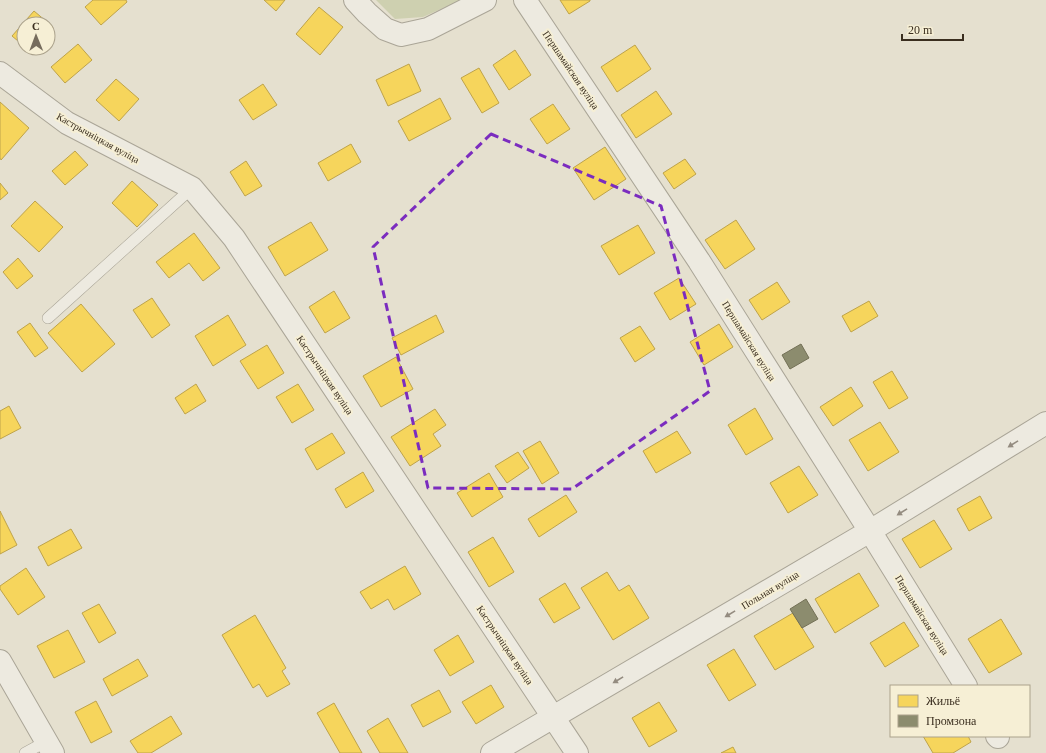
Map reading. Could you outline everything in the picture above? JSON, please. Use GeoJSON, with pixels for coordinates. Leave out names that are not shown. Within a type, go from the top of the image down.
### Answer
{"type":"FeatureCollection","features":[{"type":"Feature","properties":{"kind":"street"},"geometry":{"type":"LineString","coordinates":[[355,0],[367,13],[386,29],[401,35],[428,29],[485,0]]}},
{"type":"Feature","properties":{"kind":"street","name":"Першамайская вуліца"},"geometry":{"type":"LineString","coordinates":[[525,0],[699,262],[965,685]]}},
{"type":"Feature","properties":{"kind":"street","name":"Кастрычніцкая вуліца"},"geometry":{"type":"LineString","coordinates":[[0,73],[67,122],[192,188],[234,238],[577,753]]}},
{"type":"Feature","properties":{"kind":"street","name":"Польная вуліца"},"geometry":{"type":"LineString","coordinates":[[492,753],[870,532],[1046,424]]}},
{"type":"Feature","properties":{"kind":"street"},"geometry":{"type":"LineString","coordinates":[[0,661],[50,747]]}},
{"type":"Feature","properties":{"kind":"lane"},"geometry":{"type":"LineString","coordinates":[[48,318],[192,188]]}},
{"type":"Feature","properties":{"kind":"lane"},"geometry":{"type":"LineString","coordinates":[[25,753],[50,747]]}},
{"type":"Feature","properties":{"kind":"highlighted area"},"geometry":{"type":"Polygon","coordinates":[[[491,134],[661,206],[710,391],[572,489],[428,488],[373,247],[491,134]]]}},
{"type":"Feature","properties":{"kind":"green space"},"geometry":{"type":"Polygon","coordinates":[[[376,0],[461,0],[423,17],[395,19],[376,0]]]}},
{"type":"Feature","properties":{"kind":"building: Жильё"},"geometry":{"type":"Polygon","coordinates":[[[93,0],[126,0],[127,2],[101,25],[85,7],[93,0]]]}},
{"type":"Feature","properties":{"kind":"building: Жильё"},"geometry":{"type":"Polygon","coordinates":[[[264,0],[285,0],[276,11],[264,0]]]}},
{"type":"Feature","properties":{"kind":"building: Жильё"},"geometry":{"type":"Polygon","coordinates":[[[560,0],[590,0],[590,1],[569,14],[560,0]]]}},
{"type":"Feature","properties":{"kind":"building: Жильё"},"geometry":{"type":"Polygon","coordinates":[[[319,7],[343,27],[320,55],[296,34],[319,7]]]}},
{"type":"Feature","properties":{"kind":"building: Жильё"},"geometry":{"type":"Polygon","coordinates":[[[34,11],[40,16],[30,16],[34,11]]]}},
{"type":"Feature","properties":{"kind":"building: Жильё"},"geometry":{"type":"Polygon","coordinates":[[[16,31],[16,39],[12,36],[16,31]]]}},
{"type":"Feature","properties":{"kind":"building: Жильё"},"geometry":{"type":"Polygon","coordinates":[[[78,44],[92,60],[65,83],[51,67],[78,44]]]}},
{"type":"Feature","properties":{"kind":"building: Жильё"},"geometry":{"type":"Polygon","coordinates":[[[635,45],[651,69],[617,92],[601,67],[635,45]]]}},
{"type":"Feature","properties":{"kind":"building: Жильё"},"geometry":{"type":"Polygon","coordinates":[[[515,50],[531,75],[509,90],[493,65],[515,50]]]}},
{"type":"Feature","properties":{"kind":"building: Жильё"},"geometry":{"type":"Polygon","coordinates":[[[409,64],[421,91],[388,106],[376,80],[409,64]]]}},
{"type":"Feature","properties":{"kind":"building: Жильё"},"geometry":{"type":"Polygon","coordinates":[[[479,68],[499,103],[482,113],[461,78],[479,68]]]}},
{"type":"Feature","properties":{"kind":"building: Жильё"},"geometry":{"type":"Polygon","coordinates":[[[116,79],[139,99],[119,121],[96,100],[116,79]]]}},
{"type":"Feature","properties":{"kind":"building: Жильё"},"geometry":{"type":"Polygon","coordinates":[[[263,84],[277,105],[253,120],[239,100],[263,84]]]}},
{"type":"Feature","properties":{"kind":"building: Жильё"},"geometry":{"type":"Polygon","coordinates":[[[656,91],[672,114],[636,138],[621,115],[656,91]]]}},
{"type":"Feature","properties":{"kind":"building: Жильё"},"geometry":{"type":"Polygon","coordinates":[[[440,98],[451,119],[409,141],[398,121],[440,98]]]}},
{"type":"Feature","properties":{"kind":"building: Жильё"},"geometry":{"type":"Polygon","coordinates":[[[0,102],[29,128],[1,160],[0,158],[0,102]]]}},
{"type":"Feature","properties":{"kind":"building: Жильё"},"geometry":{"type":"Polygon","coordinates":[[[553,104],[570,129],[547,144],[530,119],[553,104]]]}},
{"type":"Feature","properties":{"kind":"building: Жильё"},"geometry":{"type":"Polygon","coordinates":[[[351,144],[361,162],[328,181],[318,163],[351,144]]]}},
{"type":"Feature","properties":{"kind":"building: Жильё"},"geometry":{"type":"Polygon","coordinates":[[[605,147],[626,179],[594,200],[573,168],[605,147]]]}},
{"type":"Feature","properties":{"kind":"building: Жильё"},"geometry":{"type":"Polygon","coordinates":[[[75,151],[88,165],[65,185],[52,171],[75,151]]]}},
{"type":"Feature","properties":{"kind":"building: Жильё"},"geometry":{"type":"Polygon","coordinates":[[[685,159],[696,174],[674,189],[663,173],[685,159]]]}},
{"type":"Feature","properties":{"kind":"building: Жильё"},"geometry":{"type":"Polygon","coordinates":[[[246,161],[262,186],[245,196],[230,172],[246,161]]]}},
{"type":"Feature","properties":{"kind":"building: Жильё"},"geometry":{"type":"Polygon","coordinates":[[[132,181],[158,205],[137,227],[112,203],[132,181]]]}},
{"type":"Feature","properties":{"kind":"building: Жильё"},"geometry":{"type":"Polygon","coordinates":[[[0,183],[8,193],[0,200],[0,183]]]}},
{"type":"Feature","properties":{"kind":"building: Жильё"},"geometry":{"type":"Polygon","coordinates":[[[35,201],[63,227],[39,252],[11,226],[35,201]]]}},
{"type":"Feature","properties":{"kind":"building: Жильё"},"geometry":{"type":"Polygon","coordinates":[[[736,220],[755,249],[725,269],[705,240],[736,220]]]}},
{"type":"Feature","properties":{"kind":"building: Жильё"},"geometry":{"type":"Polygon","coordinates":[[[311,222],[328,250],[285,276],[268,247],[311,222]]]}},
{"type":"Feature","properties":{"kind":"building: Жильё"},"geometry":{"type":"Polygon","coordinates":[[[638,225],[655,253],[619,275],[601,246],[638,225]]]}},
{"type":"Feature","properties":{"kind":"building: Жильё"},"geometry":{"type":"Polygon","coordinates":[[[194,233],[220,268],[203,281],[189,263],[169,278],[156,262],[194,233]]]}},
{"type":"Feature","properties":{"kind":"building: Жильё"},"geometry":{"type":"Polygon","coordinates":[[[18,258],[33,276],[17,289],[3,272],[18,258]]]}},
{"type":"Feature","properties":{"kind":"building: Жильё"},"geometry":{"type":"Polygon","coordinates":[[[679,278],[696,304],[670,320],[654,293],[679,278]]]}},
{"type":"Feature","properties":{"kind":"building: Жильё"},"geometry":{"type":"Polygon","coordinates":[[[777,282],[790,302],[762,320],[749,300],[777,282]]]}},
{"type":"Feature","properties":{"kind":"building: Жильё"},"geometry":{"type":"Polygon","coordinates":[[[334,291],[350,318],[325,333],[309,307],[334,291]]]}},
{"type":"Feature","properties":{"kind":"building: Жильё"},"geometry":{"type":"Polygon","coordinates":[[[152,298],[170,325],[152,338],[133,310],[152,298]]]}},
{"type":"Feature","properties":{"kind":"building: Жильё"},"geometry":{"type":"Polygon","coordinates":[[[869,301],[878,316],[851,332],[842,316],[869,301]]]}},
{"type":"Feature","properties":{"kind":"building: Жильё"},"geometry":{"type":"Polygon","coordinates":[[[81,304],[115,344],[82,372],[48,333],[81,304]]]}},
{"type":"Feature","properties":{"kind":"building: Жильё"},"geometry":{"type":"Polygon","coordinates":[[[228,315],[246,345],[213,366],[195,336],[228,315]]]}},
{"type":"Feature","properties":{"kind":"building: Жильё"},"geometry":{"type":"Polygon","coordinates":[[[436,315],[444,332],[401,355],[392,338],[436,315]]]}},
{"type":"Feature","properties":{"kind":"building: Жильё"},"geometry":{"type":"Polygon","coordinates":[[[30,323],[48,348],[35,357],[17,332],[30,323]]]}},
{"type":"Feature","properties":{"kind":"building: Жильё"},"geometry":{"type":"Polygon","coordinates":[[[719,324],[733,347],[704,365],[690,342],[719,324]]]}},
{"type":"Feature","properties":{"kind":"building: Жильё"},"geometry":{"type":"Polygon","coordinates":[[[640,326],[655,349],[635,362],[620,338],[640,326]]]}},
{"type":"Feature","properties":{"kind":"building: Жильё"},"geometry":{"type":"Polygon","coordinates":[[[267,345],[284,373],[258,389],[240,361],[267,345]]]}},
{"type":"Feature","properties":{"kind":"building: Жильё"},"geometry":{"type":"Polygon","coordinates":[[[396,357],[413,389],[381,407],[363,376],[396,357]]]}},
{"type":"Feature","properties":{"kind":"building: Жильё"},"geometry":{"type":"Polygon","coordinates":[[[892,371],[908,398],[889,409],[873,382],[892,371]]]}},
{"type":"Feature","properties":{"kind":"building: Жильё"},"geometry":{"type":"Polygon","coordinates":[[[196,384],[206,401],[185,414],[175,398],[196,384]]]}},
{"type":"Feature","properties":{"kind":"building: Жильё"},"geometry":{"type":"Polygon","coordinates":[[[298,384],[314,410],[292,423],[276,397],[298,384]]]}},
{"type":"Feature","properties":{"kind":"building: Жильё"},"geometry":{"type":"Polygon","coordinates":[[[851,387],[863,406],[833,426],[820,407],[851,387]]]}},
{"type":"Feature","properties":{"kind":"building: Жильё"},"geometry":{"type":"Polygon","coordinates":[[[9,406],[21,428],[0,439],[0,411],[9,406]]]}},
{"type":"Feature","properties":{"kind":"building: Жильё"},"geometry":{"type":"Polygon","coordinates":[[[755,408],[773,439],[746,455],[728,425],[755,408]]]}},
{"type":"Feature","properties":{"kind":"building: Жильё"},"geometry":{"type":"Polygon","coordinates":[[[435,409],[446,425],[433,434],[441,446],[410,466],[391,437],[435,409]]]}},
{"type":"Feature","properties":{"kind":"building: Жильё"},"geometry":{"type":"Polygon","coordinates":[[[880,422],[899,452],[868,471],[849,440],[880,422]]]}},
{"type":"Feature","properties":{"kind":"building: Жильё"},"geometry":{"type":"Polygon","coordinates":[[[677,431],[691,453],[656,473],[643,451],[677,431]]]}},
{"type":"Feature","properties":{"kind":"building: Жильё"},"geometry":{"type":"Polygon","coordinates":[[[332,433],[345,453],[317,470],[305,449],[332,433]]]}},
{"type":"Feature","properties":{"kind":"building: Жильё"},"geometry":{"type":"Polygon","coordinates":[[[540,441],[559,473],[542,484],[523,451],[540,441]]]}},
{"type":"Feature","properties":{"kind":"building: Жильё"},"geometry":{"type":"Polygon","coordinates":[[[518,452],[529,468],[507,483],[495,466],[518,452]]]}},
{"type":"Feature","properties":{"kind":"building: Жильё"},"geometry":{"type":"Polygon","coordinates":[[[799,466],[818,495],[788,513],[770,483],[799,466]]]}},
{"type":"Feature","properties":{"kind":"building: Жильё"},"geometry":{"type":"Polygon","coordinates":[[[363,472],[374,491],[346,508],[335,489],[363,472]]]}},
{"type":"Feature","properties":{"kind":"building: Жильё"},"geometry":{"type":"Polygon","coordinates":[[[489,473],[503,497],[472,517],[457,493],[489,473]]]}},
{"type":"Feature","properties":{"kind":"building: Жильё"},"geometry":{"type":"Polygon","coordinates":[[[566,495],[577,512],[539,537],[528,519],[566,495]]]}},
{"type":"Feature","properties":{"kind":"building: Жильё"},"geometry":{"type":"Polygon","coordinates":[[[980,496],[992,518],[969,531],[957,509],[980,496]]]}},
{"type":"Feature","properties":{"kind":"building: Жильё"},"geometry":{"type":"Polygon","coordinates":[[[0,511],[17,545],[0,554],[0,511]]]}},
{"type":"Feature","properties":{"kind":"building: Жильё"},"geometry":{"type":"Polygon","coordinates":[[[934,520],[952,549],[920,568],[902,539],[934,520]]]}},
{"type":"Feature","properties":{"kind":"building: Жильё"},"geometry":{"type":"Polygon","coordinates":[[[71,529],[82,548],[48,566],[38,547],[71,529]]]}},
{"type":"Feature","properties":{"kind":"building: Жильё"},"geometry":{"type":"Polygon","coordinates":[[[493,537],[514,572],[489,587],[468,552],[493,537]]]}},
{"type":"Feature","properties":{"kind":"building: Жильё"},"geometry":{"type":"Polygon","coordinates":[[[405,566],[421,594],[394,610],[388,599],[371,609],[360,592],[405,566]]]}},
{"type":"Feature","properties":{"kind":"building: Жильё"},"geometry":{"type":"Polygon","coordinates":[[[26,568],[45,597],[18,615],[0,589],[0,586],[26,568]]]}},
{"type":"Feature","properties":{"kind":"building: Жильё"},"geometry":{"type":"Polygon","coordinates":[[[607,572],[619,591],[629,585],[649,618],[613,640],[581,588],[607,572]]]}},
{"type":"Feature","properties":{"kind":"building: Жильё"},"geometry":{"type":"Polygon","coordinates":[[[859,573],[879,606],[835,633],[815,599],[859,573]]]}},
{"type":"Feature","properties":{"kind":"building: Жильё"},"geometry":{"type":"Polygon","coordinates":[[[565,583],[580,608],[554,623],[539,599],[565,583]]]}},
{"type":"Feature","properties":{"kind":"building: Жильё"},"geometry":{"type":"Polygon","coordinates":[[[99,604],[116,633],[99,643],[82,613],[99,604]]]}},
{"type":"Feature","properties":{"kind":"building: Жильё"},"geometry":{"type":"Polygon","coordinates":[[[793,613],[814,647],[775,670],[754,636],[793,613]]]}},
{"type":"Feature","properties":{"kind":"building: Жильё"},"geometry":{"type":"Polygon","coordinates":[[[255,615],[286,668],[282,671],[290,684],[267,697],[259,684],[253,688],[222,635],[255,615]]]}},
{"type":"Feature","properties":{"kind":"building: Жильё"},"geometry":{"type":"Polygon","coordinates":[[[1001,619],[1022,654],[989,673],[968,639],[1001,619]]]}},
{"type":"Feature","properties":{"kind":"building: Жильё"},"geometry":{"type":"Polygon","coordinates":[[[904,622],[919,646],[885,667],[870,643],[904,622]]]}},
{"type":"Feature","properties":{"kind":"building: Жильё"},"geometry":{"type":"Polygon","coordinates":[[[68,630],[85,662],[54,678],[37,646],[68,630]]]}},
{"type":"Feature","properties":{"kind":"building: Жильё"},"geometry":{"type":"Polygon","coordinates":[[[458,635],[474,662],[450,676],[434,650],[458,635]]]}},
{"type":"Feature","properties":{"kind":"building: Жильё"},"geometry":{"type":"Polygon","coordinates":[[[734,649],[756,685],[729,701],[707,665],[734,649]]]}},
{"type":"Feature","properties":{"kind":"building: Жильё"},"geometry":{"type":"Polygon","coordinates":[[[138,659],[148,676],[112,696],[103,679],[138,659]]]}},
{"type":"Feature","properties":{"kind":"building: Жильё"},"geometry":{"type":"Polygon","coordinates":[[[491,685],[504,707],[476,724],[462,702],[491,685]]]}},
{"type":"Feature","properties":{"kind":"building: Жильё"},"geometry":{"type":"Polygon","coordinates":[[[439,690],[451,712],[423,727],[411,705],[439,690]]]}},
{"type":"Feature","properties":{"kind":"building: Жильё"},"geometry":{"type":"Polygon","coordinates":[[[96,701],[112,732],[91,743],[75,712],[96,701]]]}},
{"type":"Feature","properties":{"kind":"building: Жильё"},"geometry":{"type":"Polygon","coordinates":[[[659,702],[677,731],[649,747],[632,718],[659,702]]]}},
{"type":"Feature","properties":{"kind":"building: Жильё"},"geometry":{"type":"Polygon","coordinates":[[[334,703],[362,753],[340,753],[317,713],[334,703]]]}},
{"type":"Feature","properties":{"kind":"building: Жильё"},"geometry":{"type":"Polygon","coordinates":[[[171,716],[182,734],[151,753],[138,753],[130,741],[171,716]]]}},
{"type":"Feature","properties":{"kind":"building: Жильё"},"geometry":{"type":"Polygon","coordinates":[[[388,718],[408,753],[380,753],[367,731],[388,718]]]}},
{"type":"Feature","properties":{"kind":"building: Жильё"},"geometry":{"type":"Polygon","coordinates":[[[924,737],[968,737],[971,742],[953,753],[933,753],[924,737]]]}},
{"type":"Feature","properties":{"kind":"building: Жильё"},"geometry":{"type":"Polygon","coordinates":[[[733,747],[736,753],[721,753],[733,747]]]}},
{"type":"Feature","properties":{"kind":"building: Промзона"},"geometry":{"type":"Polygon","coordinates":[[[801,344],[809,358],[790,369],[782,355],[801,344]]]}},
{"type":"Feature","properties":{"kind":"building: Промзона"},"geometry":{"type":"Polygon","coordinates":[[[806,599],[818,619],[802,628],[790,609],[806,599]]]}}]}
